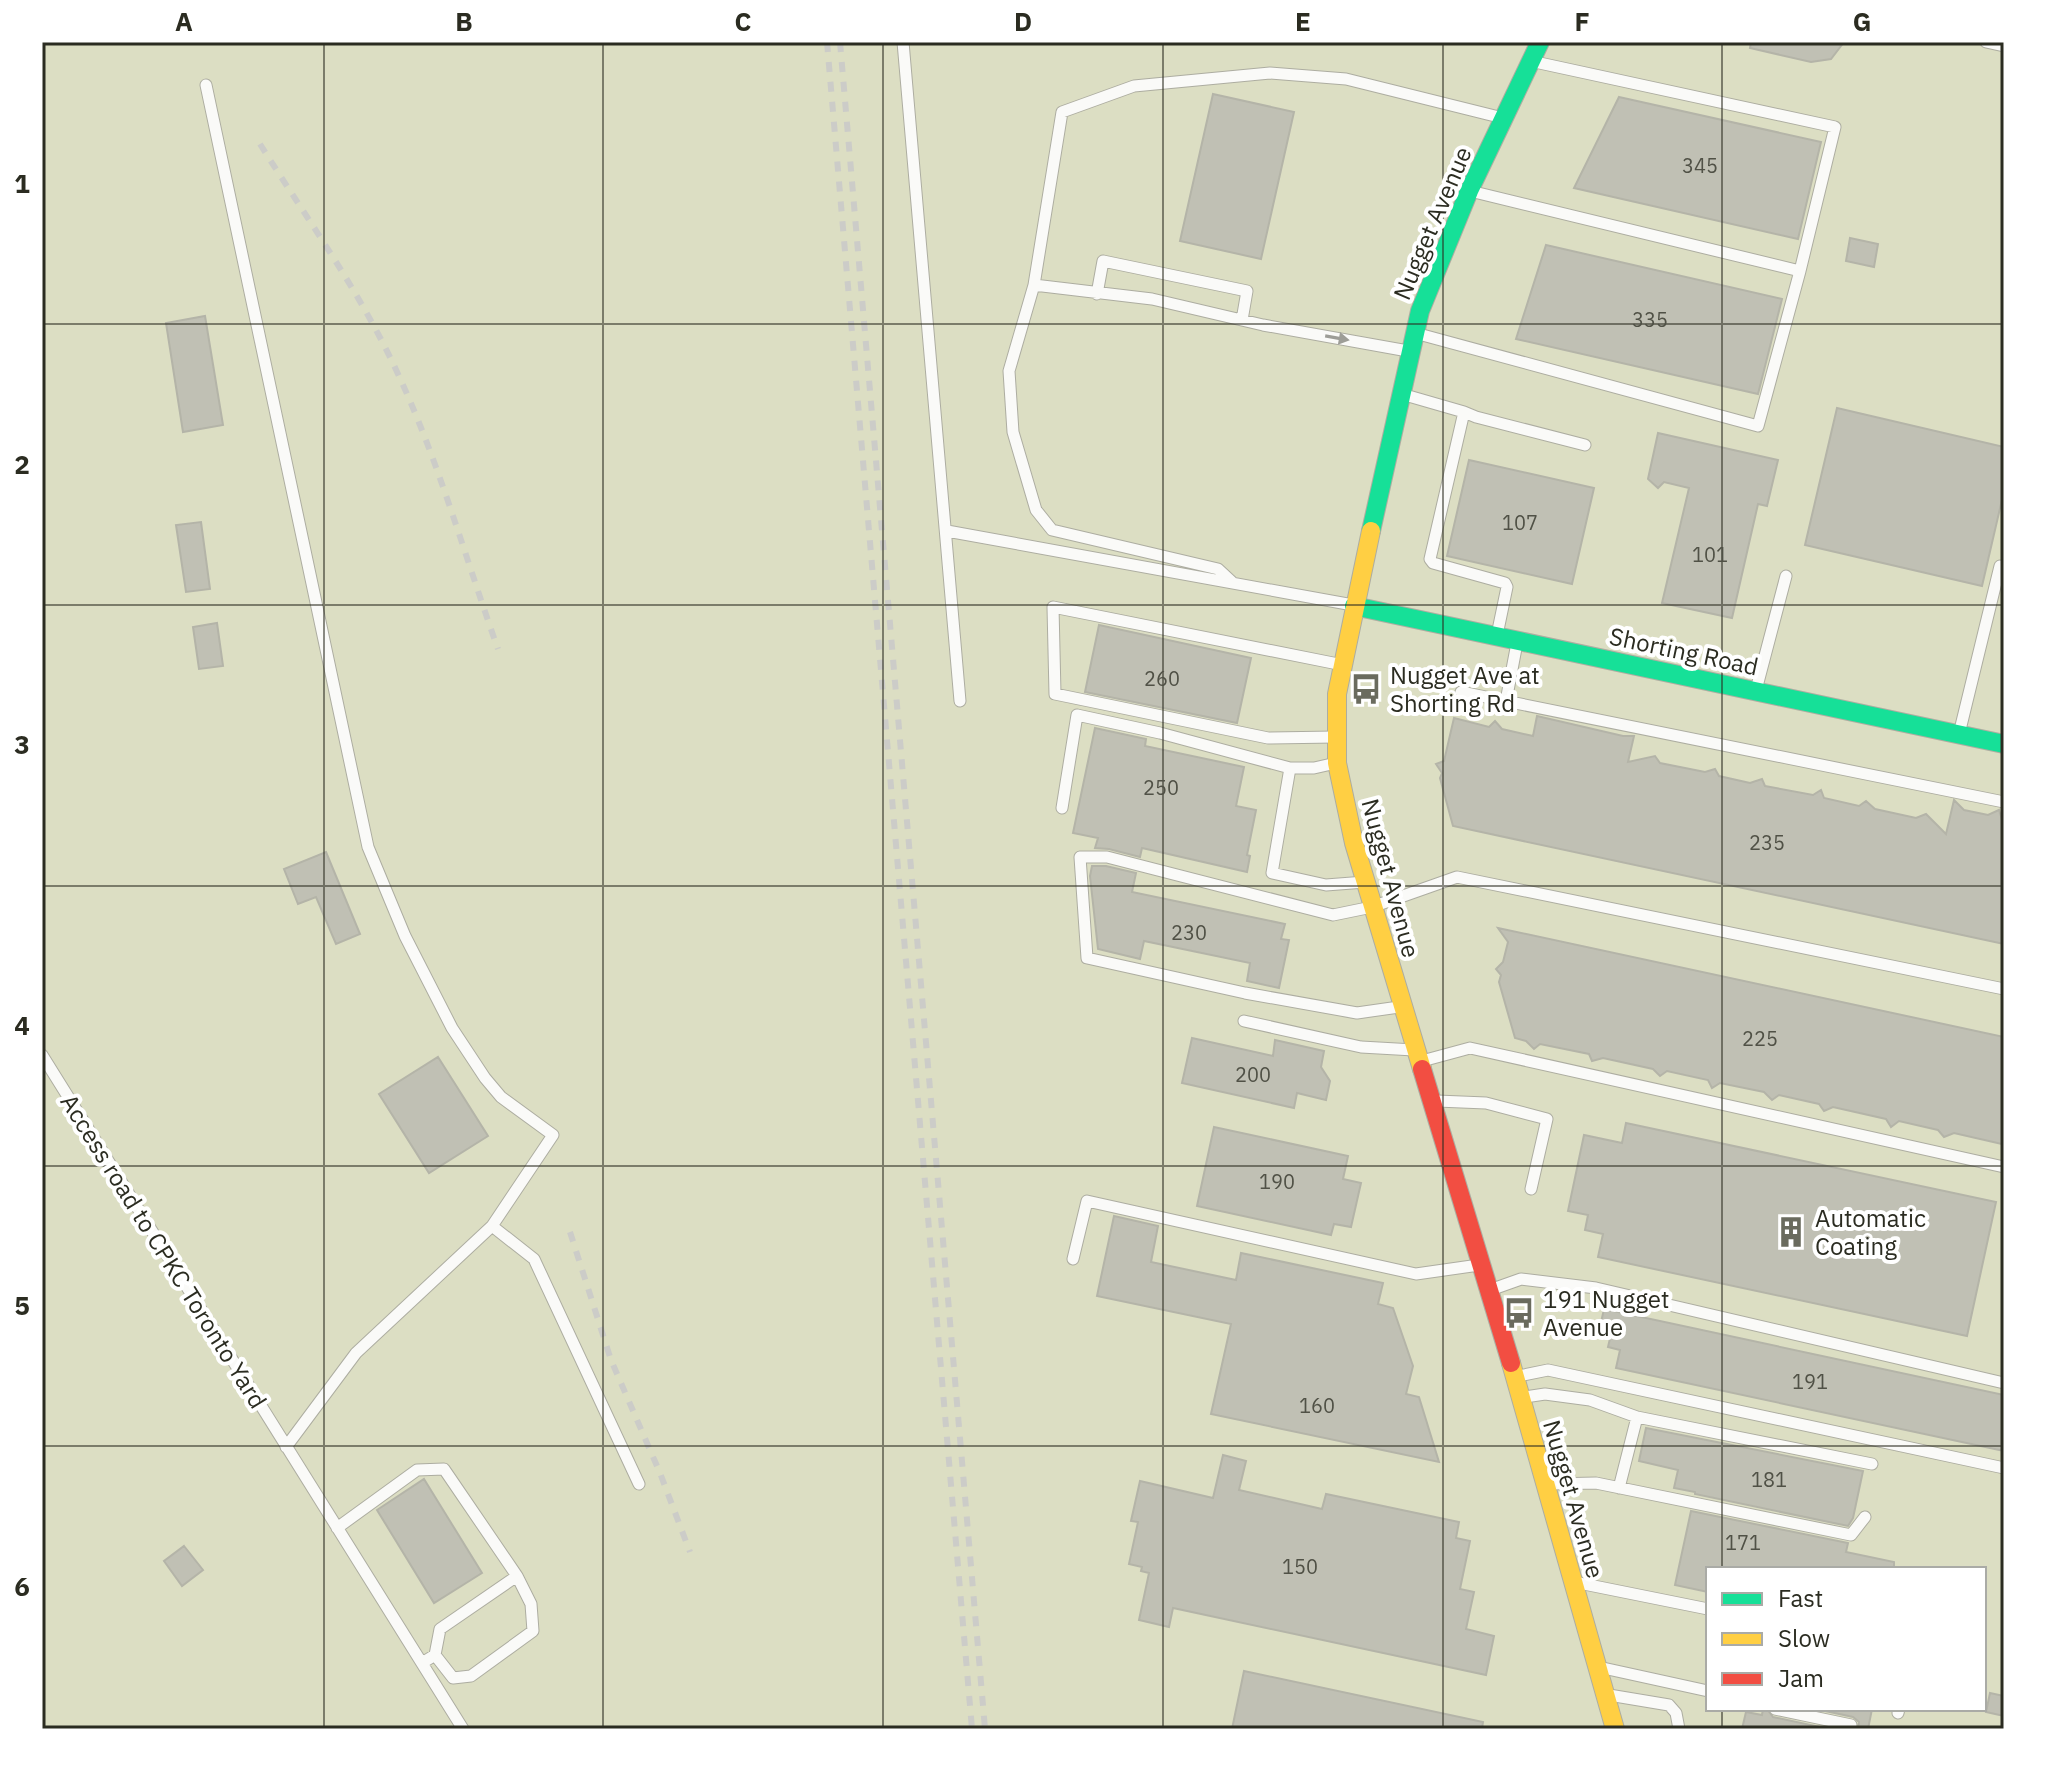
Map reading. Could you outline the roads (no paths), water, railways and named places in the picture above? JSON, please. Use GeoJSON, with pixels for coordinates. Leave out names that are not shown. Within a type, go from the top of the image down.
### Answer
{"type":"FeatureCollection","features":[{"type":"Feature","properties":{"kind":"street","name":"Nugget Avenue"},"geometry":{"type":"LineString","coordinates":[[1540,42],[1469,191],[1420,311],[1337,694],[1337,763],[1372,907],[1515,1377],[1615,1729]]}},
{"type":"Feature","properties":{"kind":"street","name":"Shorting Road"},"geometry":{"type":"LineString","coordinates":[[1354,606],[2004,744]]}},
{"type":"Feature","properties":{"kind":"lane"},"geometry":{"type":"LineString","coordinates":[[903,42],[960,701]]}},
{"type":"Feature","properties":{"kind":"lane"},"geometry":{"type":"LineString","coordinates":[[1986,42],[2004,46]]}},
{"type":"Feature","properties":{"kind":"lane"},"geometry":{"type":"LineString","coordinates":[[1034,285],[1152,299],[1263,325],[1412,342],[1758,426],[1835,127],[1531,61]]}},
{"type":"Feature","properties":{"kind":"lane"},"geometry":{"type":"LineString","coordinates":[[1232,582],[1218,569],[1052,530],[1036,510],[1013,432],[1009,371],[1034,285],[1062,112],[1134,86],[1270,73],[1346,79],[1503,118]]}},
{"type":"Feature","properties":{"kind":"lane"},"geometry":{"type":"LineString","coordinates":[[206,85],[368,847],[405,936],[452,1028],[501,1097],[553,1135],[492,1226],[356,1353],[286,1447]]}},
{"type":"Feature","properties":{"kind":"lane"},"geometry":{"type":"LineString","coordinates":[[1469,191],[1800,271]]}},
{"type":"Feature","properties":{"kind":"lane"},"geometry":{"type":"LineString","coordinates":[[1097,294],[1103,261],[1247,291],[1242,320]]}},
{"type":"Feature","properties":{"kind":"lane"},"geometry":{"type":"LineString","coordinates":[[1400,394],[1585,445]]}},
{"type":"Feature","properties":{"kind":"lane"},"geometry":{"type":"LineString","coordinates":[[1464,412],[1430,559],[1433,563],[1505,583],[1507,587],[1497,636]]}},
{"type":"Feature","properties":{"kind":"lane"},"geometry":{"type":"LineString","coordinates":[[947,531],[1354,606]]}},
{"type":"Feature","properties":{"kind":"lane"},"geometry":{"type":"LineString","coordinates":[[1959,734],[2000,566]]}},
{"type":"Feature","properties":{"kind":"lane"},"geometry":{"type":"LineString","coordinates":[[1756,691],[1786,576]]}},
{"type":"Feature","properties":{"kind":"lane"},"geometry":{"type":"LineString","coordinates":[[1337,737],[1268,738],[1055,694],[1053,607],[1343,664]]}},
{"type":"Feature","properties":{"kind":"lane"},"geometry":{"type":"LineString","coordinates":[[1506,701],[1518,640]]}},
{"type":"Feature","properties":{"kind":"lane"},"geometry":{"type":"LineString","coordinates":[[1461,692],[2004,802]]}},
{"type":"Feature","properties":{"kind":"lane"},"geometry":{"type":"LineString","coordinates":[[1062,808],[1077,715],[1160,733],[1290,768],[1314,768],[1337,763]]}},
{"type":"Feature","properties":{"kind":"lane"},"geometry":{"type":"LineString","coordinates":[[1290,768],[1272,873],[1326,885],[1365,882]]}},
{"type":"Feature","properties":{"kind":"lane"},"geometry":{"type":"LineString","coordinates":[[1402,1007],[1357,1013],[1245,993],[1087,958],[1080,857],[1107,857],[1333,915],[1372,907],[1457,877],[2004,989]]}},
{"type":"Feature","properties":{"kind":"lane"},"geometry":{"type":"LineString","coordinates":[[1244,1021],[1416,1056],[1470,1048],[2004,1167]]}},
{"type":"Feature","properties":{"kind":"lane","name":"Access road to CPKC Toronto Yard"},"geometry":{"type":"LineString","coordinates":[[42,1055],[463,1729]]}},
{"type":"Feature","properties":{"kind":"lane"},"geometry":{"type":"LineString","coordinates":[[1432,1100],[1486,1103],[1547,1119],[1531,1189]]}},
{"type":"Feature","properties":{"kind":"lane"},"geometry":{"type":"LineString","coordinates":[[1073,1259],[1087,1201],[1416,1274],[1480,1265]]}},
{"type":"Feature","properties":{"kind":"lane"},"geometry":{"type":"LineString","coordinates":[[492,1226],[534,1259],[639,1484]]}},
{"type":"Feature","properties":{"kind":"lane"},"geometry":{"type":"LineString","coordinates":[[1487,1291],[1521,1279],[1596,1288],[2004,1383]]}},
{"type":"Feature","properties":{"kind":"lane"},"geometry":{"type":"LineString","coordinates":[[1515,1377],[1548,1370],[2004,1468]]}},
{"type":"Feature","properties":{"kind":"lane"},"geometry":{"type":"LineString","coordinates":[[1520,1398],[1545,1394],[1590,1400],[1637,1417],[1872,1464]]}},
{"type":"Feature","properties":{"kind":"lane"},"geometry":{"type":"LineString","coordinates":[[1619,1488],[1637,1417]]}},
{"type":"Feature","properties":{"kind":"lane"},"geometry":{"type":"LineString","coordinates":[[337,1528],[417,1470],[444,1469],[517,1576],[531,1604],[533,1631],[471,1676],[453,1678],[435,1655]]}},
{"type":"Feature","properties":{"kind":"lane"},"geometry":{"type":"LineString","coordinates":[[1545,1484],[1596,1483],[1851,1535],[1865,1517]]}},
{"type":"Feature","properties":{"kind":"lane"},"geometry":{"type":"LineString","coordinates":[[422,1663],[435,1655],[440,1629],[517,1576]]}},
{"type":"Feature","properties":{"kind":"lane"},"geometry":{"type":"LineString","coordinates":[[1574,1582],[1706,1609]]}},
{"type":"Feature","properties":{"kind":"lane"},"geometry":{"type":"LineString","coordinates":[[1599,1667],[1706,1691]]}},
{"type":"Feature","properties":{"kind":"lane"},"geometry":{"type":"LineString","coordinates":[[1607,1695],[1669,1705],[1676,1713],[1679,1729]]}},
{"type":"Feature","properties":{"kind":"lane"},"geometry":{"type":"LineString","coordinates":[[1784,1711],[1851,1725]]}},
{"type":"Feature","properties":{"kind":"railway"},"geometry":{"type":"LineString","coordinates":[[827,42],[972,1729]]}},
{"type":"Feature","properties":{"kind":"railway"},"geometry":{"type":"LineString","coordinates":[[840,42],[985,1729]]}},
{"type":"Feature","properties":{"kind":"railway"},"geometry":{"type":"LineString","coordinates":[[260,144],[350,285],[398,374],[439,475],[498,649]]}},
{"type":"Feature","properties":{"kind":"railway"},"geometry":{"type":"LineString","coordinates":[[570,1232],[611,1360],[690,1552]]}},
{"type":"Feature","properties":{"kind":"place","name":"Nugget Ave at Shorting Rd"},"geometry":{"type":"Point","coordinates":[1366,689]}},
{"type":"Feature","properties":{"kind":"place","name":"Automatic Coating"},"geometry":{"type":"Point","coordinates":[1791,1232]}},
{"type":"Feature","properties":{"kind":"place","name":"191 Nugget Avenue"},"geometry":{"type":"Point","coordinates":[1519,1313]}}]}
